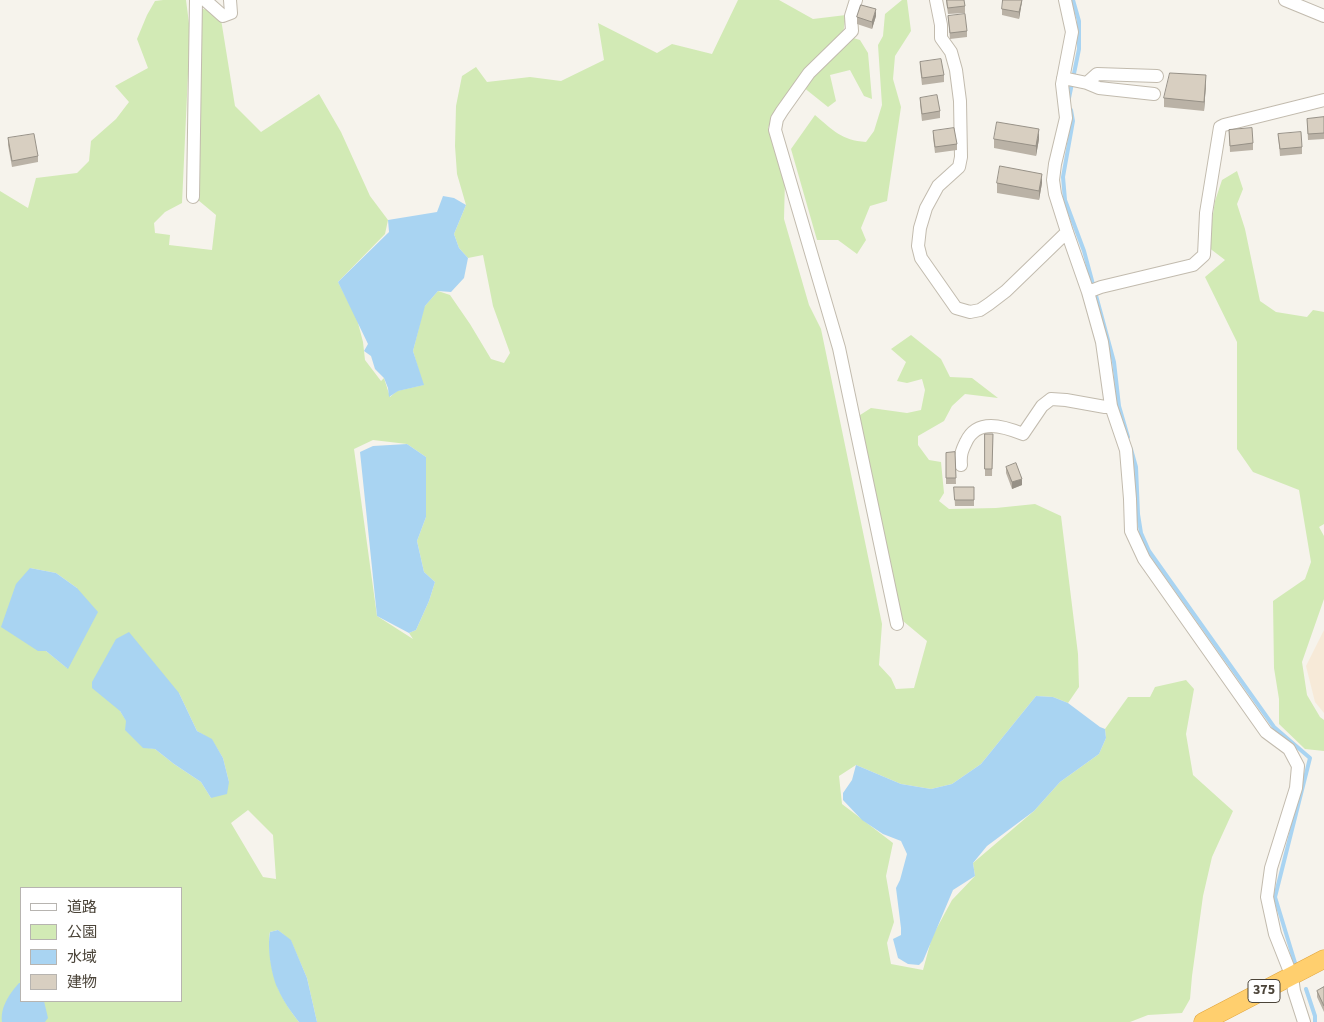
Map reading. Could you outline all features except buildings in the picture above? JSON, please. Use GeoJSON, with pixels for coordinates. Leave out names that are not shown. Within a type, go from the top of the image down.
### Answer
{"type":"FeatureCollection","features":[{"type":"Feature","properties":{"kind":"highway","name":"375"},"geometry":{"type":"LineString","coordinates":[[1203,1022],[1324,959]]}},
{"type":"Feature","properties":{"kind":"street"},"geometry":{"type":"LineString","coordinates":[[193,197],[196,0]]}},
{"type":"Feature","properties":{"kind":"street"},"geometry":{"type":"LineString","coordinates":[[205,0],[223,16],[231,13],[230,0]]}},
{"type":"Feature","properties":{"kind":"street"},"geometry":{"type":"LineString","coordinates":[[856,0],[851,16],[852,31],[809,73],[777,119],[775,130],[839,348],[897,624]]}},
{"type":"Feature","properties":{"kind":"street"},"geometry":{"type":"LineString","coordinates":[[936,0],[941,25],[941,38],[951,52],[956,70],[960,101],[961,157],[959,167],[938,186],[926,208],[920,228],[918,246],[921,258],[956,308],[970,312],[980,310],[1006,291],[1067,232]]}},
{"type":"Feature","properties":{"kind":"street"},"geometry":{"type":"LineString","coordinates":[[1065,0],[1072,32],[1074,80]]}},
{"type":"Feature","properties":{"kind":"street"},"geometry":{"type":"LineString","coordinates":[[1285,0],[1324,16]]}},
{"type":"Feature","properties":{"kind":"street"},"geometry":{"type":"LineString","coordinates":[[1157,76],[1097,74],[1062,84],[1066,118],[1055,164],[1053,180],[1055,194],[1067,232],[1094,290],[1112,406],[1126,450],[1131,531],[1144,559],[1266,732],[1289,749],[1298,766],[1296,788],[1271,868],[1266,897],[1275,934],[1292,976],[1294,991],[1304,1022]]}},
{"type":"Feature","properties":{"kind":"street"},"geometry":{"type":"LineString","coordinates":[[1074,80],[1100,88],[1154,94]]}},
{"type":"Feature","properties":{"kind":"street"},"geometry":{"type":"LineString","coordinates":[[1094,290],[1193,265],[1204,255],[1206,213],[1220,127],[1324,100]]}},
{"type":"Feature","properties":{"kind":"street"},"geometry":{"type":"LineString","coordinates":[[961,465],[960,454],[967,438],[974,431],[982,427],[996,425],[1022,434],[1042,406],[1051,399],[1105,407],[1112,406]]}},
{"type":"Feature","properties":{"kind":"shaded area"},"geometry":{"type":"Polygon","coordinates":[[[1324,630],[1324,713],[1315,702],[1306,666],[1324,630]]]}},
{"type":"Feature","properties":{"kind":"green space"},"geometry":{"type":"Polygon","coordinates":[[[186,0],[190,31],[182,203],[165,212],[154,223],[155,233],[170,235],[169,245],[212,250],[216,215],[198,200],[199,8],[220,13],[235,106],[261,132],[319,94],[341,132],[370,196],[388,220],[385,234],[338,282],[357,319],[365,360],[381,381],[384,378],[390,397],[397,391],[423,385],[413,351],[424,307],[438,291],[450,295],[491,359],[504,363],[510,353],[493,306],[483,255],[468,258],[459,248],[454,234],[466,205],[457,174],[455,146],[456,106],[462,76],[476,67],[487,82],[530,77],[561,81],[604,60],[598,23],[657,53],[672,44],[712,54],[738,0],[779,0],[813,19],[846,15],[843,34],[774,114],[768,128],[785,179],[784,219],[809,305],[821,329],[882,624],[879,665],[891,678],[896,689],[914,688],[927,641],[903,621],[857,417],[871,408],[907,413],[921,410],[925,390],[922,379],[907,383],[897,381],[906,362],[891,349],[911,335],[941,359],[950,377],[972,378],[998,398],[965,394],[952,406],[944,421],[918,436],[918,445],[929,460],[941,462],[944,493],[939,501],[949,509],[996,508],[1035,504],[1061,516],[1078,654],[1079,687],[1068,703],[1053,697],[1036,696],[981,764],[952,784],[931,789],[901,784],[856,765],[839,776],[842,804],[893,843],[886,876],[894,922],[887,943],[891,964],[923,970],[932,937],[952,900],[975,876],[973,863],[1034,811],[1060,782],[1099,754],[1106,738],[1105,729],[1128,697],[1150,697],[1155,687],[1186,680],[1194,689],[1186,734],[1193,775],[1233,811],[1212,857],[1203,896],[1190,999],[1182,1013],[1148,1015],[1130,1022],[317,1022],[307,978],[291,941],[278,930],[270,932],[269,935],[273,974],[283,999],[299,1022],[0,1022],[0,191],[28,208],[36,178],[77,173],[89,161],[91,141],[116,119],[129,102],[115,86],[148,68],[137,39],[155,1],[186,0]],[[373,440],[354,449],[377,616],[413,639],[409,633],[416,630],[435,582],[424,572],[417,541],[426,517],[426,457],[407,444],[373,440]],[[30,568],[46,651],[67,668],[77,588],[56,573],[30,568]],[[179,693],[120,711],[143,747],[155,749],[201,782],[211,798],[229,782],[223,758],[212,740],[197,731],[179,693]],[[248,810],[231,823],[263,877],[276,879],[273,835],[248,810]]]}},
{"type":"Feature","properties":{"kind":"green space"},"geometry":{"type":"Polygon","coordinates":[[[902,0],[907,0],[911,31],[895,56],[893,79],[901,107],[887,201],[870,206],[861,228],[866,240],[857,254],[838,240],[817,240],[791,149],[815,115],[844,137],[866,142],[874,131],[882,105],[878,45],[883,36],[885,14],[902,0]]]}},
{"type":"Feature","properties":{"kind":"green space"},"geometry":{"type":"Polygon","coordinates":[[[850,37],[860,40],[868,53],[872,99],[864,96],[850,70],[830,75],[836,101],[828,107],[803,87],[850,37]]]}},
{"type":"Feature","properties":{"kind":"green space"},"geometry":{"type":"Polygon","coordinates":[[[1237,171],[1243,189],[1237,204],[1245,229],[1260,301],[1276,312],[1307,317],[1313,310],[1324,312],[1324,524],[1319,527],[1324,536],[1324,599],[1302,662],[1307,695],[1320,717],[1324,720],[1324,751],[1305,749],[1279,724],[1279,699],[1274,668],[1273,601],[1305,579],[1311,562],[1299,490],[1253,472],[1237,449],[1237,342],[1205,277],[1225,260],[1208,247],[1215,201],[1222,180],[1237,171]]]}},
{"type":"Feature","properties":{"kind":"water"},"geometry":{"type":"Polygon","coordinates":[[[443,196],[454,198],[466,205],[454,234],[459,248],[468,258],[464,278],[451,292],[438,291],[425,306],[413,351],[424,385],[398,391],[389,397],[384,378],[375,369],[371,356],[364,351],[368,344],[338,282],[389,232],[388,220],[437,212],[443,196]]]}},
{"type":"Feature","properties":{"kind":"water"},"geometry":{"type":"Polygon","coordinates":[[[407,444],[426,457],[426,517],[417,541],[424,572],[435,582],[416,630],[409,633],[377,616],[360,452],[373,446],[407,444]]]}},
{"type":"Feature","properties":{"kind":"water"},"geometry":{"type":"Polygon","coordinates":[[[30,568],[56,573],[77,588],[98,612],[68,669],[46,651],[38,651],[1,627],[16,584],[30,568]]]}},
{"type":"Feature","properties":{"kind":"water"},"geometry":{"type":"Polygon","coordinates":[[[129,632],[179,693],[197,731],[212,739],[223,758],[229,782],[227,794],[211,798],[201,782],[155,749],[143,748],[125,730],[126,721],[120,711],[92,688],[92,682],[116,639],[129,632]]]}},
{"type":"Feature","properties":{"kind":"water"},"geometry":{"type":"Polygon","coordinates":[[[1036,696],[1053,697],[1068,703],[1105,729],[1106,738],[1099,754],[1060,782],[1034,811],[987,846],[973,863],[975,876],[953,890],[923,961],[919,965],[908,964],[898,958],[893,939],[901,935],[896,888],[907,854],[901,841],[883,834],[862,820],[843,800],[843,793],[852,780],[856,765],[901,784],[931,789],[952,784],[981,764],[1036,696]]]}},
{"type":"Feature","properties":{"kind":"water"},"geometry":{"type":"Polygon","coordinates":[[[278,930],[291,940],[307,978],[317,1022],[299,1022],[287,1006],[278,989],[272,969],[269,945],[270,932],[278,930]]]}},
{"type":"Feature","properties":{"kind":"water"},"geometry":{"type":"Polygon","coordinates":[[[20,983],[20,1002],[44,1002],[48,1018],[45,1022],[2,1022],[4,1006],[9,996],[20,983]]]}},
{"type":"Feature","properties":{"kind":"waterway"},"geometry":{"type":"LineString","coordinates":[[1069,98],[1079,49],[1079,21],[1073,0]]}},
{"type":"Feature","properties":{"kind":"waterway"},"geometry":{"type":"LineString","coordinates":[[1071,110],[1073,121],[1063,177],[1065,200],[1084,251],[1114,362],[1119,406],[1128,437]]}},
{"type":"Feature","properties":{"kind":"waterway"},"geometry":{"type":"LineString","coordinates":[[1131,449],[1136,467],[1138,514],[1141,533],[1149,551],[1274,727],[1310,758],[1275,897],[1296,966]]}},
{"type":"Feature","properties":{"kind":"waterway"},"geometry":{"type":"LineString","coordinates":[[1306,989],[1315,1016],[1315,1022]]}}]}
